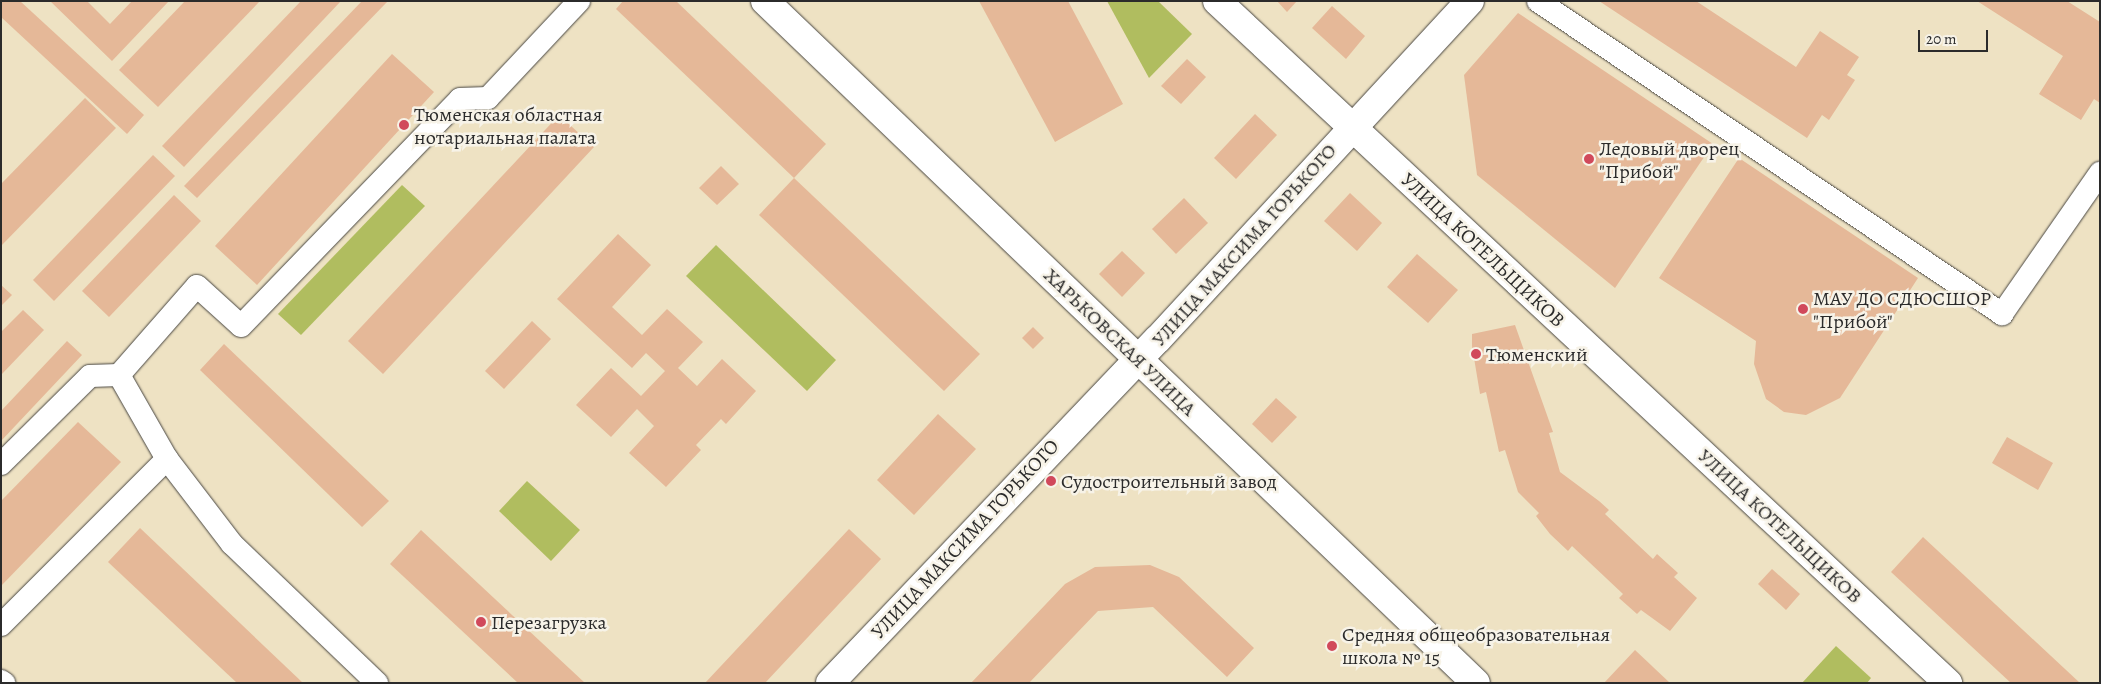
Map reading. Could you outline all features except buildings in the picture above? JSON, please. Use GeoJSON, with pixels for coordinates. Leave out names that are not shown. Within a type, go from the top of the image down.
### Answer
{"type":"FeatureCollection","features":[{"type":"Feature","properties":{"kind":"street"},"geometry":{"type":"LineString","coordinates":[[1,464],[90,376],[119,375],[197,286],[241,326],[460,99],[488,98],[579,1]]}},
{"type":"Feature","properties":{"kind":"street","name":"ХАРЬКОВСКАЯ УЛИЦА"},"geometry":{"type":"LineString","coordinates":[[765,1],[1476,683]]}},
{"type":"Feature","properties":{"kind":"street","name":"УЛИЦА КОТЕЛЬЩИКОВ"},"geometry":{"type":"LineString","coordinates":[[1217,1],[1350,128],[1948,683]]}},
{"type":"Feature","properties":{"kind":"street","name":"УЛИЦА МАКСИМА ГОРЬКОГО"},"geometry":{"type":"LineString","coordinates":[[830,683],[1138,359],[1350,128],[1470,1]]}},
{"type":"Feature","properties":{"kind":"street"},"geometry":{"type":"LineString","coordinates":[[1538,1],[2002,314],[2100,173]]}},
{"type":"Feature","properties":{"kind":"street"},"geometry":{"type":"LineString","coordinates":[[119,375],[167,459],[232,544],[378,683]]}},
{"type":"Feature","properties":{"kind":"street"},"geometry":{"type":"LineString","coordinates":[[1,625],[167,459]]}},
{"type":"Feature","properties":{"kind":"green space"},"geometry":{"type":"Polygon","coordinates":[[[1107,1],[1158,1],[1192,34],[1149,78],[1107,1]]]}},
{"type":"Feature","properties":{"kind":"green space"},"geometry":{"type":"Polygon","coordinates":[[[402,185],[425,206],[301,335],[278,314],[402,185]]]}},
{"type":"Feature","properties":{"kind":"green space"},"geometry":{"type":"Polygon","coordinates":[[[716,245],[836,360],[807,391],[686,276],[716,245]]]}},
{"type":"Feature","properties":{"kind":"green space"},"geometry":{"type":"Polygon","coordinates":[[[527,481],[580,530],[551,561],[499,511],[527,481]]]}},
{"type":"Feature","properties":{"kind":"green space"},"geometry":{"type":"Polygon","coordinates":[[[1836,646],[1871,678],[1867,683],[1802,683],[1836,646]]]}},
{"type":"Feature","properties":{"kind":"place","name":"Тюменская областная нотариальная палата"},"geometry":{"type":"Point","coordinates":[404,125]}},
{"type":"Feature","properties":{"kind":"place","name":"Ледовый дворец \"Прибой\""},"geometry":{"type":"Point","coordinates":[1589,159]}},
{"type":"Feature","properties":{"kind":"place","name":"МАУ ДО СДЮСШОР \"Прибой\""},"geometry":{"type":"Point","coordinates":[1803,309]}},
{"type":"Feature","properties":{"kind":"place","name":"Тюменский"},"geometry":{"type":"Point","coordinates":[1476,354]}},
{"type":"Feature","properties":{"kind":"place","name":"Судостроительный завод"},"geometry":{"type":"Point","coordinates":[1051,481]}},
{"type":"Feature","properties":{"kind":"place","name":"Перезагрузка"},"geometry":{"type":"Point","coordinates":[481,622]}},
{"type":"Feature","properties":{"kind":"place","name":"Средняя общеобразовательная школа № 15"},"geometry":{"type":"Point","coordinates":[1332,646]}}]}
